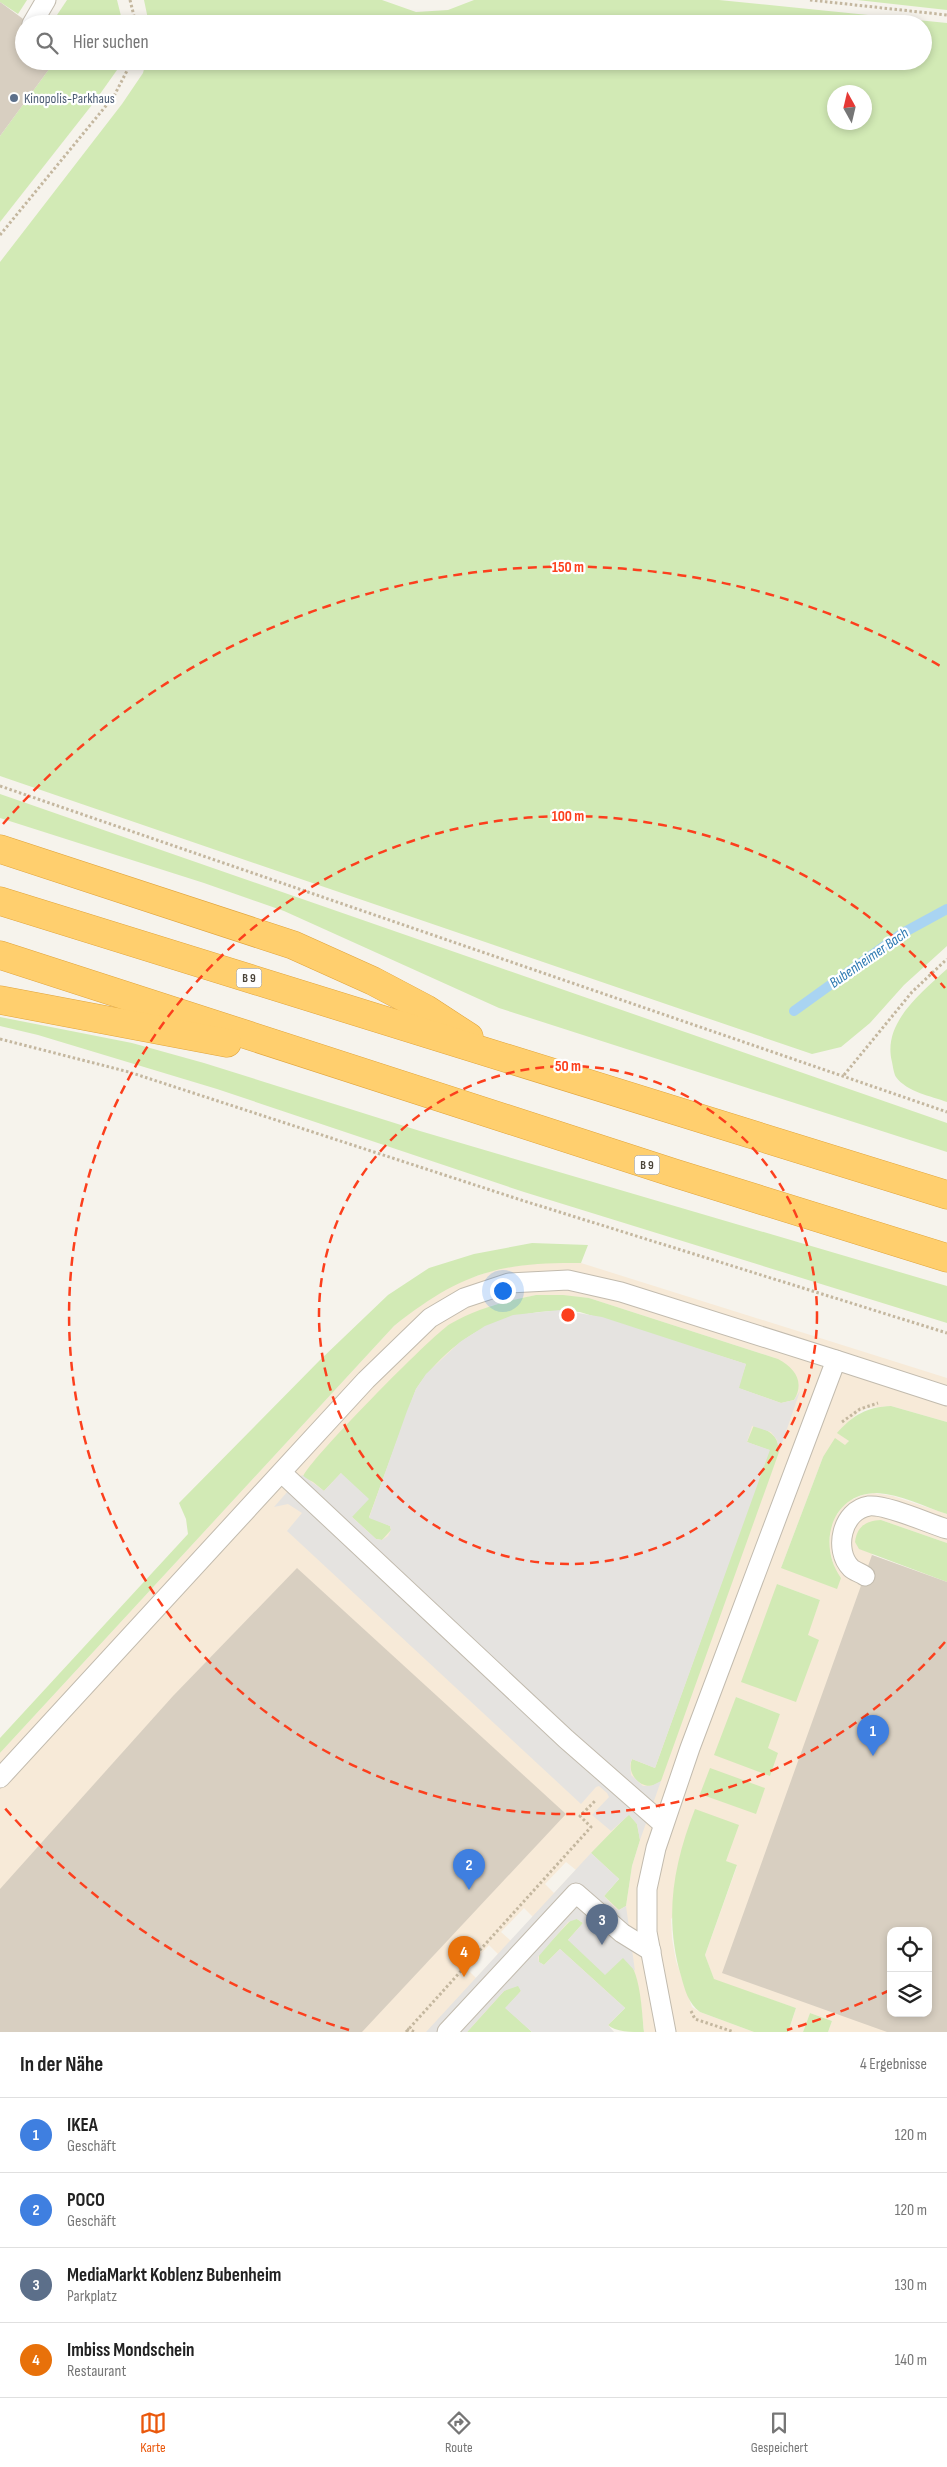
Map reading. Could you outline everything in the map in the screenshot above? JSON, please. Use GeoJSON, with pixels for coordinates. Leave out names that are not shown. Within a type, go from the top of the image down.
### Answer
{"type":"FeatureCollection","features":[{"type":"Feature","properties":{"kind":"highway"},"geometry":{"type":"LineString","coordinates":[[0,849],[284,942],[336,963],[426,1009],[497,1055]]}},
{"type":"Feature","properties":{"kind":"highway","name":"B 9"},"geometry":{"type":"LineString","coordinates":[[0,901],[947,1195]]}},
{"type":"Feature","properties":{"kind":"highway","name":"B 9"},"geometry":{"type":"LineString","coordinates":[[0,954],[674,1173],[947,1258]]}},
{"type":"Feature","properties":{"kind":"highway"},"geometry":{"type":"LineString","coordinates":[[0,1000],[349,1067]]}},
{"type":"Feature","properties":{"kind":"lane"},"geometry":{"type":"LineString","coordinates":[[37,15],[46,0]]}},
{"type":"Feature","properties":{"kind":"lane"},"geometry":{"type":"LineString","coordinates":[[0,1778],[366,1380],[430,1318],[464,1298],[509,1283],[568,1280],[612,1290],[947,1396]]}},
{"type":"Feature","properties":{"kind":"lane"},"geometry":{"type":"LineString","coordinates":[[666,2032],[647,1932],[647,1889],[663,1824],[836,1360]]}},
{"type":"Feature","properties":{"kind":"lane"},"geometry":{"type":"LineString","coordinates":[[282,1473],[566,1739],[663,1824]]}},
{"type":"Feature","properties":{"kind":"lane"},"geometry":{"type":"LineString","coordinates":[[865,1576],[851,1568],[843,1555],[841,1538],[845,1525],[860,1510],[870,1506],[889,1510],[947,1530]]}},
{"type":"Feature","properties":{"kind":"lane"},"geometry":{"type":"LineString","coordinates":[[447,2032],[576,1892],[622,1933],[650,1952]]}},
{"type":"Feature","properties":{"kind":"path"},"geometry":{"type":"LineString","coordinates":[[130,0],[134,15]]}},
{"type":"Feature","properties":{"kind":"path"},"geometry":{"type":"LineString","coordinates":[[810,0],[947,15]]}},
{"type":"Feature","properties":{"kind":"path"},"geometry":{"type":"LineString","coordinates":[[0,235],[114,96],[127,70]]}},
{"type":"Feature","properties":{"kind":"path"},"geometry":{"type":"LineString","coordinates":[[0,786],[947,1112]]}},
{"type":"Feature","properties":{"kind":"path"},"geometry":{"type":"LineString","coordinates":[[844,1075],[912,992],[947,959]]}},
{"type":"Feature","properties":{"kind":"path"},"geometry":{"type":"LineString","coordinates":[[0,1039],[128,1072],[520,1200],[947,1333]]}},
{"type":"Feature","properties":{"kind":"path"},"geometry":{"type":"LineString","coordinates":[[840,1424],[860,1409],[882,1402]]}},
{"type":"Feature","properties":{"kind":"path"},"geometry":{"type":"LineString","coordinates":[[407,2031],[591,1827],[580,1816],[615,1782]]}},
{"type":"Feature","properties":{"kind":"path"},"geometry":{"type":"LineString","coordinates":[[687,2002],[695,2019],[734,2032]]}},
{"type":"Feature","properties":{"kind":"path"},"geometry":{"type":"LineString","coordinates":[[407,2031],[415,2032]]}},
{"type":"Feature","properties":{"kind":"shaded area"},"geometry":{"type":"Polygon","coordinates":[[[538,1263],[581,1263],[947,1378],[947,1422],[891,1406],[868,1408],[859,1412],[844,1426],[838,1433],[849,1441],[846,1446],[823,1457],[781,1568],[841,1578],[835,1570],[829,1549],[830,1527],[846,1502],[863,1495],[874,1493],[893,1496],[947,1514],[947,1543],[881,1520],[872,1555],[947,1582],[947,2032],[828,2032],[832,2021],[810,2013],[803,2032],[788,2032],[796,2008],[714,1980],[705,1955],[737,1866],[726,1861],[671,1919],[672,1939],[676,1961],[692,2007],[700,2012],[754,2032],[644,2032],[641,2004],[632,1966],[609,2028],[614,2032],[532,2032],[513,1986],[467,2032],[0,2032],[0,1753],[394,1326],[424,1301],[459,1282],[500,1268],[538,1263]],[[536,1295],[490,1306],[778,1359],[589,1298],[536,1295]],[[777,1584],[807,1635],[820,1600],[777,1584]],[[736,1697],[767,1748],[780,1714],[736,1697]],[[640,1840],[604,1896],[626,1906],[632,1866],[640,1840]],[[566,1862],[545,1884],[554,1893],[576,1870],[566,1862]],[[524,1908],[501,1932],[511,1941],[533,1917],[524,1908]],[[489,1945],[467,1969],[476,1978],[498,1954],[489,1945]]]}},
{"type":"Feature","properties":{"kind":"shaded area"},"geometry":{"type":"Polygon","coordinates":[[[560,1310],[602,1317],[746,1364],[739,1388],[781,1403],[794,1400],[800,1391],[779,1452],[777,1440],[771,1432],[752,1426],[747,1442],[770,1450],[655,1768],[632,1759],[630,1764],[631,1775],[643,1786],[651,1786],[661,1781],[640,1840],[637,1824],[629,1815],[611,1831],[592,1815],[609,1797],[607,1793],[599,1786],[596,1787],[581,1804],[287,1531],[302,1513],[288,1504],[274,1507],[302,1475],[324,1491],[341,1473],[369,1499],[352,1517],[376,1539],[382,1540],[388,1536],[391,1530],[390,1526],[369,1518],[407,1411],[416,1389],[426,1374],[460,1342],[485,1326],[513,1315],[560,1310]]]}},
{"type":"Feature","properties":{"kind":"shaded area"},"geometry":{"type":"Polygon","coordinates":[[[591,1853],[619,1879],[604,1896],[616,1909],[619,1910],[626,1906],[635,1971],[623,1958],[605,1975],[568,1940],[583,1923],[577,1919],[568,1922],[538,1957],[539,1962],[544,1965],[560,1949],[625,2008],[608,2025],[614,2032],[532,2032],[505,2008],[521,1991],[518,1986],[504,1991],[467,2032],[426,2032],[591,1853]]]}},
{"type":"Feature","properties":{"kind":"green space"},"geometry":{"type":"Polygon","coordinates":[[[0,0],[27,0],[18,14],[0,2],[0,0]]]}},
{"type":"Feature","properties":{"kind":"green space"},"geometry":{"type":"Polygon","coordinates":[[[67,0],[117,0],[121,15],[57,15],[67,0]]]}},
{"type":"Feature","properties":{"kind":"green space"},"geometry":{"type":"Polygon","coordinates":[[[144,0],[382,0],[416,12],[448,10],[474,0],[719,0],[868,15],[147,15],[144,0]]]}},
{"type":"Feature","properties":{"kind":"green space"},"geometry":{"type":"Polygon","coordinates":[[[857,0],[947,0],[947,10],[857,0]]]}},
{"type":"Feature","properties":{"kind":"green space"},"geometry":{"type":"Polygon","coordinates":[[[932,21],[947,23],[947,946],[904,985],[870,1023],[841,1047],[812,1054],[0,776],[0,262],[122,104],[144,70],[932,70],[932,21]]]}},
{"type":"Feature","properties":{"kind":"green space"},"geometry":{"type":"Polygon","coordinates":[[[48,70],[117,70],[0,222],[0,136],[48,70]]]}},
{"type":"Feature","properties":{"kind":"green space"},"geometry":{"type":"Polygon","coordinates":[[[0,794],[947,1123],[947,1152],[499,1008],[284,911],[204,883],[0,818],[0,794]]]}},
{"type":"Feature","properties":{"kind":"green space"},"geometry":{"type":"Polygon","coordinates":[[[947,969],[947,1102],[920,1093],[901,1082],[894,1072],[890,1048],[898,1022],[906,1010],[947,969]]]}},
{"type":"Feature","properties":{"kind":"green space"},"geometry":{"type":"Polygon","coordinates":[[[0,1017],[132,1043],[204,1063],[420,1131],[947,1286],[947,1323],[524,1192],[217,1089],[38,1035],[0,1026],[0,1017]]]}},
{"type":"Feature","properties":{"kind":"green space"},"geometry":{"type":"Polygon","coordinates":[[[532,1243],[588,1245],[581,1263],[526,1265],[502,1269],[460,1283],[417,1308],[394,1326],[0,1753],[0,1738],[188,1534],[186,1519],[179,1503],[320,1360],[388,1295],[429,1268],[474,1254],[532,1243]]]}},
{"type":"Feature","properties":{"kind":"green space"},"geometry":{"type":"Polygon","coordinates":[[[536,1295],[563,1295],[589,1298],[778,1359],[789,1367],[796,1376],[799,1387],[797,1393],[794,1400],[781,1403],[738,1388],[746,1364],[580,1312],[555,1311],[531,1313],[487,1326],[467,1338],[431,1369],[416,1389],[369,1517],[390,1526],[391,1530],[382,1540],[376,1539],[352,1517],[341,1473],[324,1491],[303,1477],[309,1467],[371,1399],[450,1324],[492,1306],[536,1295]]]}},
{"type":"Feature","properties":{"kind":"green space"},"geometry":{"type":"Polygon","coordinates":[[[891,1406],[947,1422],[947,1514],[886,1494],[861,1495],[839,1511],[833,1523],[830,1551],[834,1565],[841,1578],[837,1589],[781,1568],[823,1457],[835,1438],[845,1445],[849,1441],[837,1433],[849,1421],[861,1413],[875,1408],[891,1406]]]}},
{"type":"Feature","properties":{"kind":"green space"},"geometry":{"type":"Polygon","coordinates":[[[754,1425],[775,1437],[779,1446],[779,1452],[661,1781],[655,1785],[643,1785],[638,1782],[631,1772],[632,1759],[655,1768],[769,1450],[747,1442],[754,1425]]]}},
{"type":"Feature","properties":{"kind":"green space"},"geometry":{"type":"Polygon","coordinates":[[[881,1520],[947,1543],[947,1582],[859,1549],[855,1542],[860,1528],[867,1523],[881,1520]]]}},
{"type":"Feature","properties":{"kind":"green space"},"geometry":{"type":"Polygon","coordinates":[[[777,1584],[820,1600],[808,1635],[819,1640],[796,1702],[741,1682],[777,1584]]]}},
{"type":"Feature","properties":{"kind":"green space"},"geometry":{"type":"Polygon","coordinates":[[[736,1697],[780,1714],[768,1748],[778,1753],[770,1776],[714,1755],[736,1697]]]}},
{"type":"Feature","properties":{"kind":"green space"},"geometry":{"type":"Polygon","coordinates":[[[710,1768],[765,1788],[756,1814],[700,1794],[710,1768]]]}},
{"type":"Feature","properties":{"kind":"green space"},"geometry":{"type":"Polygon","coordinates":[[[695,1809],[739,1825],[726,1861],[737,1865],[705,1955],[714,1979],[796,2008],[788,2032],[754,2032],[700,2012],[688,1996],[676,1954],[672,1912],[676,1871],[695,1809]]]}},
{"type":"Feature","properties":{"kind":"green space"},"geometry":{"type":"Polygon","coordinates":[[[629,1814],[637,1824],[640,1840],[632,1866],[626,1906],[619,1910],[604,1896],[619,1879],[591,1853],[629,1814]]]}},
{"type":"Feature","properties":{"kind":"green space"},"geometry":{"type":"Polygon","coordinates":[[[572,1919],[577,1919],[583,1923],[568,1940],[617,1955],[630,1963],[640,1992],[644,2032],[629,2032],[608,2025],[625,2008],[560,1949],[544,1965],[539,1962],[539,1954],[572,1919]]]}},
{"type":"Feature","properties":{"kind":"green space"},"geometry":{"type":"Polygon","coordinates":[[[513,1986],[519,1986],[521,1991],[506,2008],[532,2032],[467,2032],[504,1991],[513,1986]]]}},
{"type":"Feature","properties":{"kind":"green space"},"geometry":{"type":"Polygon","coordinates":[[[810,2013],[832,2021],[828,2032],[803,2032],[810,2013]]]}},
{"type":"Feature","properties":{"kind":"building","name":"Kinopolis-Parkhaus"},"geometry":{"type":"Polygon","coordinates":[[[0,2],[18,15],[15,15],[15,70],[48,70],[0,136],[0,2]]]}},
{"type":"Feature","properties":{"kind":"building"},"geometry":{"type":"Polygon","coordinates":[[[872,1555],[947,1582],[947,2032],[887,2032],[722,1973],[872,1555]]]}},
{"type":"Feature","properties":{"kind":"building"},"geometry":{"type":"Polygon","coordinates":[[[297,1568],[566,1814],[362,2032],[0,2032],[0,1889],[173,1696],[297,1568]]]}},
{"type":"Feature","properties":{"kind":"waterway","name":"Bubenheimer Bach"},"geometry":{"type":"LineString","coordinates":[[794,1011],[901,934],[947,909]]}},
{"type":"Feature","properties":{"kind":"place","name":"Kinopolis-Parkhaus"},"geometry":{"type":"Point","coordinates":[14,98]}},
{"type":"Feature","properties":{"kind":"place","name":"IKEA"},"geometry":{"type":"Point","coordinates":[873,1756]}},
{"type":"Feature","properties":{"kind":"place","name":"POCO"},"geometry":{"type":"Point","coordinates":[469,1890]}},
{"type":"Feature","properties":{"kind":"place","name":"MediaMarkt Koblenz Bubenheim"},"geometry":{"type":"Point","coordinates":[602,1945]}},
{"type":"Feature","properties":{"kind":"place","name":"Imbiss Mondschein"},"geometry":{"type":"Point","coordinates":[464,1977]}}]}
